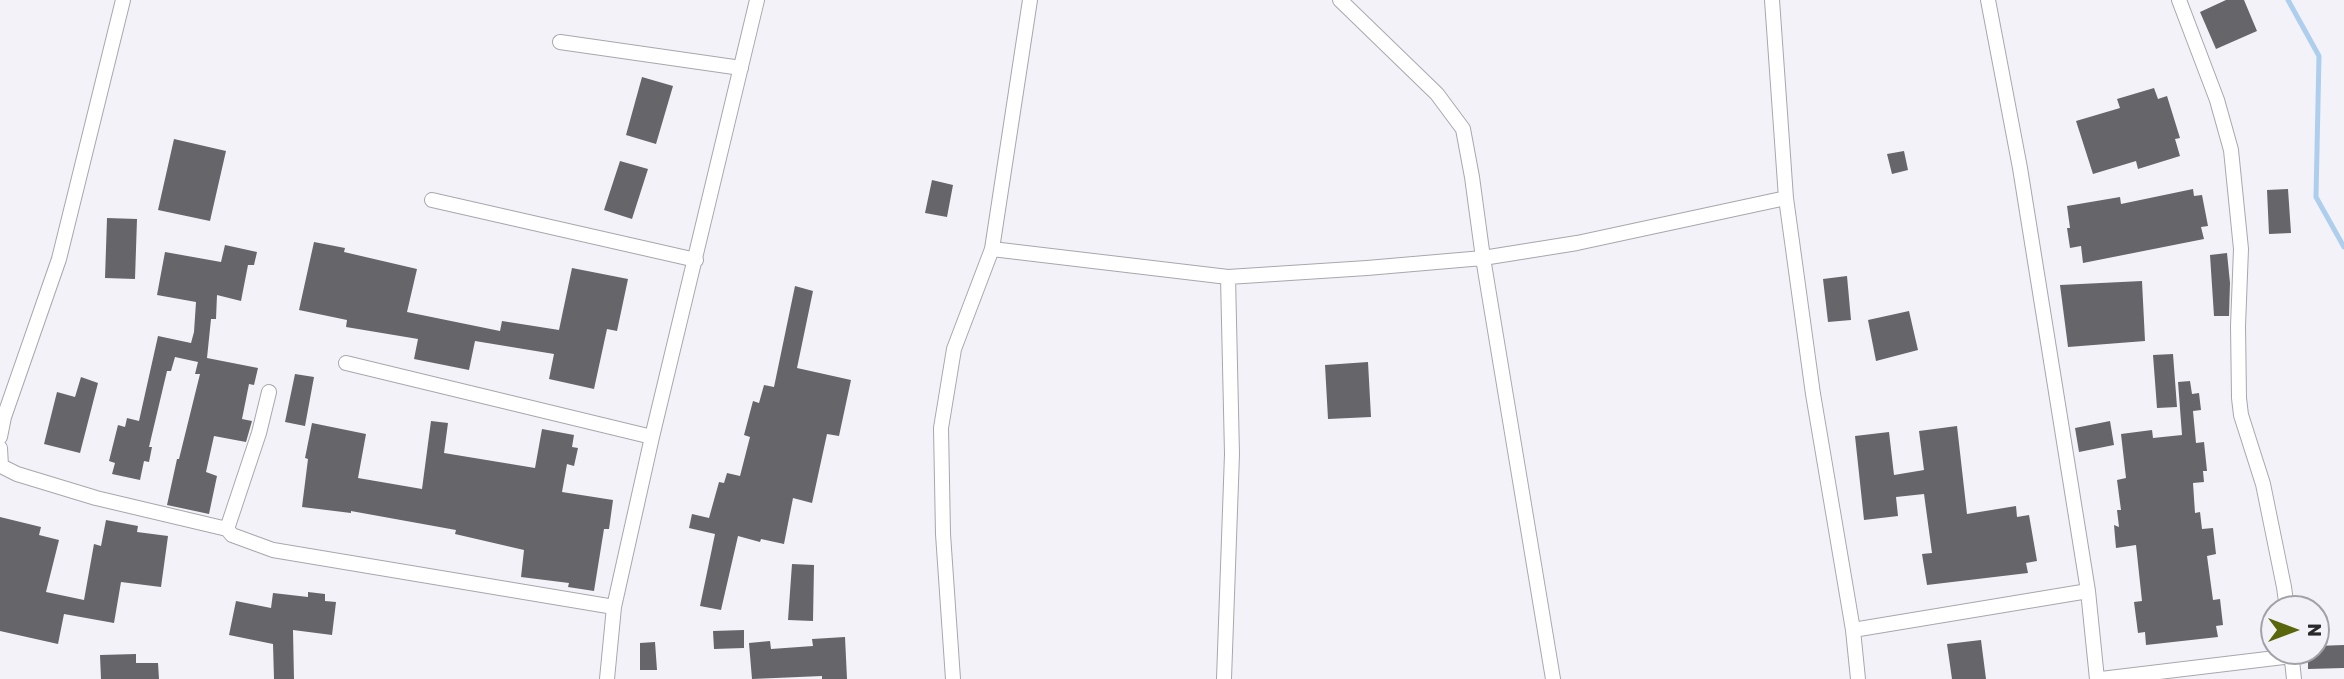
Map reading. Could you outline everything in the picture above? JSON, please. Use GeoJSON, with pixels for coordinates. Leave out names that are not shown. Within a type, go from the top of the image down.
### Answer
{"type":"FeatureCollection","features":[{"type":"Feature","properties":{"kind":"street"},"geometry":{"type":"LineString","coordinates":[[0,437],[2,419],[59,259],[123,0]]}},
{"type":"Feature","properties":{"kind":"street"},"geometry":{"type":"LineString","coordinates":[[607,679],[614,607],[757,0]]}},
{"type":"Feature","properties":{"kind":"street"},"geometry":{"type":"LineString","coordinates":[[953,679],[943,534],[941,428],[954,349],[992,250],[1030,0]]}},
{"type":"Feature","properties":{"kind":"street"},"geometry":{"type":"LineString","coordinates":[[1340,0],[1437,94],[1463,129],[1553,679]]}},
{"type":"Feature","properties":{"kind":"street"},"geometry":{"type":"LineString","coordinates":[[1772,0],[1786,198],[1813,394],[1853,630],[1858,679]]}},
{"type":"Feature","properties":{"kind":"street"},"geometry":{"type":"LineString","coordinates":[[1988,0],[2020,168],[2088,592],[2099,679],[2260,657]]}},
{"type":"Feature","properties":{"kind":"street"},"geometry":{"type":"LineString","coordinates":[[2179,0],[2217,100],[2231,150],[2241,249],[2238,326],[2241,415],[2263,484],[2285,595]]}},
{"type":"Feature","properties":{"kind":"street"},"geometry":{"type":"LineString","coordinates":[[560,42],[741,68]]}},
{"type":"Feature","properties":{"kind":"street"},"geometry":{"type":"LineString","coordinates":[[992,250],[1228,276],[1367,268],[1483,258],[1577,243],[1786,198]]}},
{"type":"Feature","properties":{"kind":"street"},"geometry":{"type":"LineString","coordinates":[[432,200],[696,260]]}},
{"type":"Feature","properties":{"kind":"street"},"geometry":{"type":"LineString","coordinates":[[1224,679],[1232,454],[1228,276]]}},
{"type":"Feature","properties":{"kind":"street"},"geometry":{"type":"LineString","coordinates":[[346,363],[652,437]]}},
{"type":"Feature","properties":{"kind":"street"},"geometry":{"type":"LineString","coordinates":[[227,529],[259,433],[269,392]]}},
{"type":"Feature","properties":{"kind":"street"},"geometry":{"type":"LineString","coordinates":[[0,448],[1,466],[17,474],[96,498],[227,529],[232,535],[273,550],[614,607]]}},
{"type":"Feature","properties":{"kind":"street"},"geometry":{"type":"LineString","coordinates":[[1853,630],[2088,592]]}},
{"type":"Feature","properties":{"kind":"building"},"geometry":{"type":"Polygon","coordinates":[[[2226,0],[2244,0],[2257,31],[2216,49],[2200,12],[2226,0]]]}},
{"type":"Feature","properties":{"kind":"building"},"geometry":{"type":"Polygon","coordinates":[[[642,77],[673,86],[656,144],[626,135],[642,77]]]}},
{"type":"Feature","properties":{"kind":"building"},"geometry":{"type":"Polygon","coordinates":[[[2154,88],[2158,99],[2167,96],[2180,138],[2175,139],[2180,156],[2138,169],[2136,161],[2093,174],[2076,121],[2120,108],[2117,99],[2154,88]]]}},
{"type":"Feature","properties":{"kind":"building"},"geometry":{"type":"Polygon","coordinates":[[[174,139],[226,151],[210,221],[158,210],[174,139]]]}},
{"type":"Feature","properties":{"kind":"building"},"geometry":{"type":"Polygon","coordinates":[[[1904,151],[1908,170],[1892,174],[1887,154],[1904,151]]]}},
{"type":"Feature","properties":{"kind":"building"},"geometry":{"type":"Polygon","coordinates":[[[620,161],[648,169],[632,219],[604,210],[620,161]]]}},
{"type":"Feature","properties":{"kind":"building"},"geometry":{"type":"Polygon","coordinates":[[[932,180],[953,185],[947,217],[925,213],[932,180]]]}},
{"type":"Feature","properties":{"kind":"building"},"geometry":{"type":"Polygon","coordinates":[[[2193,189],[2194,196],[2202,195],[2208,226],[2201,227],[2204,239],[2083,263],[2081,246],[2070,248],[2067,206],[2120,197],[2121,204],[2193,189]]]}},
{"type":"Feature","properties":{"kind":"building"},"geometry":{"type":"Polygon","coordinates":[[[2288,189],[2291,233],[2269,234],[2267,190],[2288,189]]]}},
{"type":"Feature","properties":{"kind":"building"},"geometry":{"type":"Polygon","coordinates":[[[107,218],[137,219],[135,279],[105,278],[107,218]]]}},
{"type":"Feature","properties":{"kind":"building"},"geometry":{"type":"Polygon","coordinates":[[[314,242],[417,269],[407,312],[500,331],[502,321],[559,330],[572,268],[628,279],[617,331],[607,329],[594,389],[549,379],[554,354],[475,341],[469,370],[414,359],[418,339],[346,327],[347,320],[299,310],[314,242]]]}},
{"type":"Feature","properties":{"kind":"building"},"geometry":{"type":"Polygon","coordinates":[[[225,245],[257,252],[254,265],[248,265],[241,301],[217,295],[216,319],[211,319],[207,358],[258,368],[254,385],[249,384],[242,419],[252,421],[246,442],[214,436],[206,472],[217,476],[209,514],[167,505],[200,374],[195,374],[198,362],[175,357],[171,371],[167,371],[149,447],[152,447],[149,462],[144,461],[140,480],[112,474],[115,463],[109,461],[118,425],[125,427],[127,418],[139,421],[158,336],[191,343],[194,332],[196,302],[157,295],[165,252],[221,262],[225,245]]]}},
{"type":"Feature","properties":{"kind":"building"},"geometry":{"type":"Polygon","coordinates":[[[2227,253],[2229,316],[2214,316],[2210,255],[2227,253]]]}},
{"type":"Feature","properties":{"kind":"building"},"geometry":{"type":"Polygon","coordinates":[[[1847,276],[1851,320],[1828,322],[1823,279],[1847,276]]]}},
{"type":"Feature","properties":{"kind":"building"},"geometry":{"type":"Polygon","coordinates":[[[2142,281],[2145,341],[2068,347],[2060,285],[2142,281]]]}},
{"type":"Feature","properties":{"kind":"building"},"geometry":{"type":"Polygon","coordinates":[[[795,286],[813,291],[797,368],[851,380],[839,436],[827,434],[812,503],[793,498],[784,544],[761,539],[760,542],[738,536],[721,610],[700,606],[715,534],[689,528],[692,514],[709,518],[719,482],[724,483],[727,473],[740,476],[750,437],[744,435],[753,401],[759,403],[764,385],[774,387],[795,286]]]}},
{"type":"Feature","properties":{"kind":"building"},"geometry":{"type":"Polygon","coordinates":[[[1909,311],[1918,350],[1876,361],[1868,320],[1909,311]]]}},
{"type":"Feature","properties":{"kind":"building"},"geometry":{"type":"Polygon","coordinates":[[[2173,354],[2177,407],[2157,408],[2153,355],[2173,354]]]}},
{"type":"Feature","properties":{"kind":"building"},"geometry":{"type":"Polygon","coordinates":[[[1368,362],[1371,417],[1328,419],[1325,365],[1368,362]]]}},
{"type":"Feature","properties":{"kind":"building"},"geometry":{"type":"Polygon","coordinates":[[[295,374],[314,377],[305,426],[285,422],[295,374]]]}},
{"type":"Feature","properties":{"kind":"building"},"geometry":{"type":"Polygon","coordinates":[[[81,377],[98,383],[80,453],[44,444],[57,392],[75,397],[81,377]]]}},
{"type":"Feature","properties":{"kind":"building"},"geometry":{"type":"Polygon","coordinates":[[[2190,381],[2192,394],[2199,393],[2201,410],[2193,411],[2196,443],[2204,442],[2207,471],[2203,471],[2204,482],[2193,483],[2195,513],[2200,512],[2202,529],[2213,528],[2216,554],[2207,556],[2213,600],[2220,599],[2223,625],[2216,626],[2218,637],[2146,645],[2145,632],[2138,633],[2134,602],[2142,601],[2136,545],[2116,548],[2114,525],[2119,527],[2117,510],[2121,510],[2117,480],[2126,478],[2121,434],[2152,430],[2153,438],[2182,435],[2178,382],[2190,381]]]}},
{"type":"Feature","properties":{"kind":"building"},"geometry":{"type":"Polygon","coordinates":[[[431,421],[448,423],[444,453],[535,468],[542,429],[574,435],[572,447],[578,448],[574,466],[567,464],[562,492],[613,500],[609,529],[604,529],[594,591],[568,587],[569,583],[521,577],[524,550],[455,534],[456,530],[351,511],[302,507],[308,459],[305,458],[312,423],[366,434],[358,478],[422,489],[431,421]]]}},
{"type":"Feature","properties":{"kind":"building"},"geometry":{"type":"Polygon","coordinates":[[[2110,421],[2114,445],[2079,452],[2075,428],[2110,421]]]}},
{"type":"Feature","properties":{"kind":"building"},"geometry":{"type":"Polygon","coordinates":[[[1957,426],[1967,514],[2016,506],[2017,517],[2029,515],[2037,561],[2026,563],[2028,573],[1927,585],[1922,554],[1932,553],[1924,494],[1896,497],[1898,516],[1864,520],[1855,436],[1889,432],[1894,475],[1924,470],[1919,431],[1957,426]]]}},
{"type":"Feature","properties":{"kind":"building"},"geometry":{"type":"Polygon","coordinates":[[[0,517],[41,527],[39,535],[59,540],[46,592],[84,600],[94,544],[101,546],[106,520],[138,526],[137,532],[168,536],[161,587],[121,582],[114,623],[64,614],[58,644],[0,631],[0,517]]]}},
{"type":"Feature","properties":{"kind":"building"},"geometry":{"type":"Polygon","coordinates":[[[792,564],[814,565],[813,621],[788,620],[792,564]]]}},
{"type":"Feature","properties":{"kind":"building"},"geometry":{"type":"Polygon","coordinates":[[[308,592],[325,594],[325,601],[336,602],[332,635],[293,630],[294,679],[274,679],[273,644],[229,635],[236,601],[271,608],[273,593],[308,597],[308,592]]]}},
{"type":"Feature","properties":{"kind":"building"},"geometry":{"type":"Polygon","coordinates":[[[744,630],[744,648],[714,649],[713,631],[744,630]]]}},
{"type":"Feature","properties":{"kind":"building"},"geometry":{"type":"Polygon","coordinates":[[[845,637],[847,679],[822,679],[822,676],[752,679],[749,643],[770,641],[771,649],[813,646],[812,639],[845,637]]]}},
{"type":"Feature","properties":{"kind":"building"},"geometry":{"type":"Polygon","coordinates":[[[1981,640],[1986,679],[1952,679],[1947,644],[1981,640]]]}},
{"type":"Feature","properties":{"kind":"building"},"geometry":{"type":"Polygon","coordinates":[[[655,642],[657,670],[640,670],[640,643],[655,642]]]}},
{"type":"Feature","properties":{"kind":"building"},"geometry":{"type":"Polygon","coordinates":[[[2344,645],[2344,668],[2308,669],[2308,665],[2330,665],[2330,646],[2344,645]]]}},
{"type":"Feature","properties":{"kind":"building"},"geometry":{"type":"Polygon","coordinates":[[[136,654],[136,663],[158,663],[159,679],[101,679],[100,655],[136,654]]]}},
{"type":"Feature","properties":{"kind":"waterway"},"geometry":{"type":"LineString","coordinates":[[2288,0],[2319,56],[2316,197],[2344,247]]}}]}
